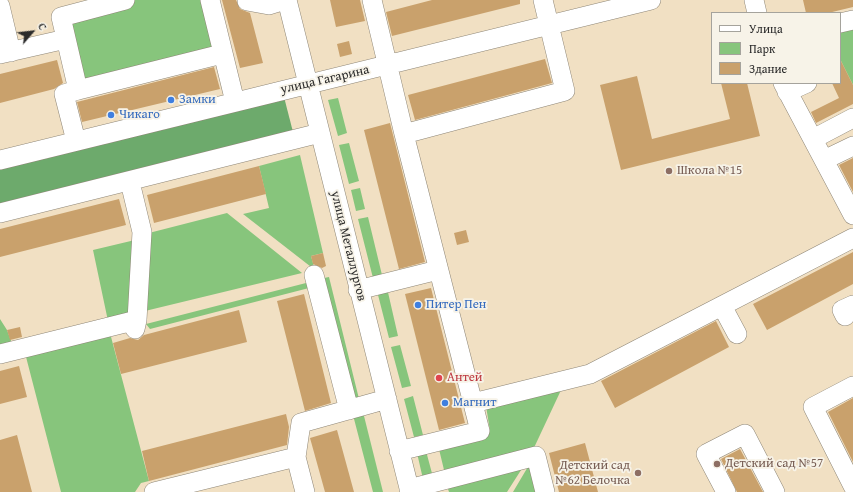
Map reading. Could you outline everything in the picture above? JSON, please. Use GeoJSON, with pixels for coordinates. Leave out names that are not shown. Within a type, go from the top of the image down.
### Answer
{"type":"FeatureCollection","features":[{"type":"Feature","properties":{"kind":"street"},"geometry":{"type":"LineString","coordinates":[[78,90],[61,17],[125,0]]}},
{"type":"Feature","properties":{"kind":"street"},"geometry":{"type":"LineString","coordinates":[[210,0],[235,102]]}},
{"type":"Feature","properties":{"kind":"street"},"geometry":{"type":"LineString","coordinates":[[247,1],[269,5],[286,0]]}},
{"type":"Feature","properties":{"kind":"street","name":"улица Металлургов"},"geometry":{"type":"LineString","coordinates":[[286,0],[409,490]]}},
{"type":"Feature","properties":{"kind":"street"},"geometry":{"type":"LineString","coordinates":[[372,0],[438,270],[480,431],[399,451]]}},
{"type":"Feature","properties":{"kind":"street"},"geometry":{"type":"LineString","coordinates":[[404,134],[565,91],[543,0]]}},
{"type":"Feature","properties":{"kind":"street","name":"улица Гагарина"},"geometry":{"type":"LineString","coordinates":[[0,160],[308,83],[388,66],[651,0]]}},
{"type":"Feature","properties":{"kind":"street"},"geometry":{"type":"LineString","coordinates":[[754,0],[757,12]]}},
{"type":"Feature","properties":{"kind":"street"},"geometry":{"type":"LineString","coordinates":[[0,6],[5,53],[66,39]]}},
{"type":"Feature","properties":{"kind":"street"},"geometry":{"type":"LineString","coordinates":[[841,23],[853,20]]}},
{"type":"Feature","properties":{"kind":"street"},"geometry":{"type":"LineString","coordinates":[[76,141],[64,94],[222,54]]}},
{"type":"Feature","properties":{"kind":"street"},"geometry":{"type":"LineString","coordinates":[[803,84],[785,88],[824,160],[851,204]]}},
{"type":"Feature","properties":{"kind":"street"},"geometry":{"type":"LineString","coordinates":[[813,139],[853,118]]}},
{"type":"Feature","properties":{"kind":"street"},"geometry":{"type":"LineString","coordinates":[[0,213],[130,182],[320,133]]}},
{"type":"Feature","properties":{"kind":"street"},"geometry":{"type":"LineString","coordinates":[[824,160],[853,146]]}},
{"type":"Feature","properties":{"kind":"street"},"geometry":{"type":"LineString","coordinates":[[0,354],[136,324],[142,232],[130,182]]}},
{"type":"Feature","properties":{"kind":"street"},"geometry":{"type":"LineString","coordinates":[[473,403],[590,374],[853,238]]}},
{"type":"Feature","properties":{"kind":"street"},"geometry":{"type":"LineString","coordinates":[[358,290],[438,270]]}},
{"type":"Feature","properties":{"kind":"street"},"geometry":{"type":"LineString","coordinates":[[314,275],[349,410]]}},
{"type":"Feature","properties":{"kind":"street"},"geometry":{"type":"LineString","coordinates":[[722,306],[737,334]]}},
{"type":"Feature","properties":{"kind":"street"},"geometry":{"type":"LineString","coordinates":[[853,386],[813,407],[853,486]]}},
{"type":"Feature","properties":{"kind":"street"},"geometry":{"type":"LineString","coordinates":[[305,492],[296,457],[301,423],[387,399]]}},
{"type":"Feature","properties":{"kind":"street"},"geometry":{"type":"LineString","coordinates":[[726,492],[706,454],[745,434],[775,492]]}},
{"type":"Feature","properties":{"kind":"street"},"geometry":{"type":"LineString","coordinates":[[409,490],[536,456],[545,492]]}},
{"type":"Feature","properties":{"kind":"street"},"geometry":{"type":"LineString","coordinates":[[154,492],[296,457]]}},
{"type":"Feature","properties":{"kind":"green space"},"geometry":{"type":"Polygon","coordinates":[[[135,0],[217,0],[229,48],[80,86],[63,19],[135,0]]]}},
{"type":"Feature","properties":{"kind":"green space"},"geometry":{"type":"Polygon","coordinates":[[[853,27],[853,85],[841,61],[841,31],[853,27]]]}},
{"type":"Feature","properties":{"kind":"green space"},"geometry":{"type":"Polygon","coordinates":[[[284,97],[293,132],[0,205],[0,167],[284,97]]]}},
{"type":"Feature","properties":{"kind":"green space"},"geometry":{"type":"Polygon","coordinates":[[[338,98],[347,133],[338,136],[328,100],[338,98]]]}},
{"type":"Feature","properties":{"kind":"green space"},"geometry":{"type":"Polygon","coordinates":[[[349,143],[359,181],[349,184],[339,145],[349,143]]]}},
{"type":"Feature","properties":{"kind":"green space"},"geometry":{"type":"Polygon","coordinates":[[[300,155],[323,253],[311,256],[315,270],[243,214],[269,208],[259,166],[300,155]]]}},
{"type":"Feature","properties":{"kind":"green space"},"geometry":{"type":"Polygon","coordinates":[[[360,188],[365,209],[356,211],[351,190],[360,188]]]}},
{"type":"Feature","properties":{"kind":"green space"},"geometry":{"type":"Polygon","coordinates":[[[227,213],[302,273],[145,311],[145,234],[227,213]]]}},
{"type":"Feature","properties":{"kind":"green space"},"geometry":{"type":"Polygon","coordinates":[[[368,217],[382,275],[373,278],[358,219],[368,217]]]}},
{"type":"Feature","properties":{"kind":"green space"},"geometry":{"type":"Polygon","coordinates":[[[135,240],[133,315],[108,321],[93,250],[135,240]]]}},
{"type":"Feature","properties":{"kind":"green space"},"geometry":{"type":"Polygon","coordinates":[[[329,277],[360,403],[351,405],[319,279],[329,277]]]}},
{"type":"Feature","properties":{"kind":"green space"},"geometry":{"type":"Polygon","coordinates":[[[306,283],[309,288],[150,329],[146,324],[306,283]]]}},
{"type":"Feature","properties":{"kind":"green space"},"geometry":{"type":"Polygon","coordinates":[[[387,288],[398,336],[389,338],[377,291],[387,288]]]}},
{"type":"Feature","properties":{"kind":"green space"},"geometry":{"type":"Polygon","coordinates":[[[0,319],[7,330],[13,346],[0,348],[0,319]]]}},
{"type":"Feature","properties":{"kind":"green space"},"geometry":{"type":"Polygon","coordinates":[[[110,333],[149,481],[141,483],[135,492],[61,492],[25,353],[110,333]]]}},
{"type":"Feature","properties":{"kind":"green space"},"geometry":{"type":"Polygon","coordinates":[[[400,345],[411,386],[402,388],[391,347],[400,345]]]}},
{"type":"Feature","properties":{"kind":"green space"},"geometry":{"type":"Polygon","coordinates":[[[562,388],[532,452],[445,474],[438,445],[490,431],[486,406],[562,388]]]}},
{"type":"Feature","properties":{"kind":"green space"},"geometry":{"type":"Polygon","coordinates":[[[413,396],[423,435],[414,437],[404,399],[413,396]]]}},
{"type":"Feature","properties":{"kind":"green space"},"geometry":{"type":"Polygon","coordinates":[[[363,412],[383,492],[373,492],[353,415],[363,412]]]}},
{"type":"Feature","properties":{"kind":"green space"},"geometry":{"type":"Polygon","coordinates":[[[426,451],[433,477],[423,479],[417,453],[426,451]]]}},
{"type":"Feature","properties":{"kind":"green space"},"geometry":{"type":"Polygon","coordinates":[[[529,465],[536,492],[513,492],[529,465]]]}},
{"type":"Feature","properties":{"kind":"green space"},"geometry":{"type":"Polygon","coordinates":[[[523,467],[507,492],[449,492],[447,486],[523,467]]]}},
{"type":"Feature","properties":{"kind":"building"},"geometry":{"type":"Polygon","coordinates":[[[222,0],[236,0],[240,9],[250,13],[263,63],[240,68],[222,0]]]}},
{"type":"Feature","properties":{"kind":"building"},"geometry":{"type":"Polygon","coordinates":[[[330,0],[360,0],[365,21],[336,27],[330,0]]]}},
{"type":"Feature","properties":{"kind":"building"},"geometry":{"type":"Polygon","coordinates":[[[432,0],[520,0],[520,4],[392,36],[386,12],[432,0]]]}},
{"type":"Feature","properties":{"kind":"building"},"geometry":{"type":"Polygon","coordinates":[[[803,0],[853,0],[853,7],[832,12],[806,12],[803,0]]]}},
{"type":"Feature","properties":{"kind":"building"},"geometry":{"type":"Polygon","coordinates":[[[349,41],[352,54],[340,57],[337,44],[349,41]]]}},
{"type":"Feature","properties":{"kind":"building"},"geometry":{"type":"Polygon","coordinates":[[[545,59],[552,83],[415,120],[408,95],[545,59]]]}},
{"type":"Feature","properties":{"kind":"building"},"geometry":{"type":"Polygon","coordinates":[[[57,60],[63,83],[54,89],[0,103],[0,74],[57,60]]]}},
{"type":"Feature","properties":{"kind":"building"},"geometry":{"type":"Polygon","coordinates":[[[841,61],[853,85],[853,104],[816,123],[811,112],[839,98],[832,84],[841,84],[841,61]]]}},
{"type":"Feature","properties":{"kind":"building"},"geometry":{"type":"Polygon","coordinates":[[[214,67],[220,89],[82,122],[77,102],[214,67]]]}},
{"type":"Feature","properties":{"kind":"building"},"geometry":{"type":"Polygon","coordinates":[[[637,76],[652,139],[730,119],[721,84],[747,84],[760,136],[621,170],[600,85],[637,76]]]}},
{"type":"Feature","properties":{"kind":"building"},"geometry":{"type":"Polygon","coordinates":[[[390,123],[425,262],[399,269],[364,130],[390,123]]]}},
{"type":"Feature","properties":{"kind":"building"},"geometry":{"type":"Polygon","coordinates":[[[853,158],[853,192],[839,165],[853,158]]]}},
{"type":"Feature","properties":{"kind":"building"},"geometry":{"type":"Polygon","coordinates":[[[259,166],[266,194],[154,223],[147,195],[259,166]]]}},
{"type":"Feature","properties":{"kind":"building"},"geometry":{"type":"Polygon","coordinates":[[[119,199],[126,225],[0,257],[0,229],[119,199]]]}},
{"type":"Feature","properties":{"kind":"building"},"geometry":{"type":"Polygon","coordinates":[[[466,230],[469,242],[457,245],[454,233],[466,230]]]}},
{"type":"Feature","properties":{"kind":"building"},"geometry":{"type":"Polygon","coordinates":[[[853,252],[853,284],[767,330],[753,304],[853,252]]]}},
{"type":"Feature","properties":{"kind":"building"},"geometry":{"type":"Polygon","coordinates":[[[323,253],[326,266],[322,268],[313,264],[311,256],[323,253]]]}},
{"type":"Feature","properties":{"kind":"building"},"geometry":{"type":"Polygon","coordinates":[[[431,288],[465,423],[439,430],[405,294],[431,288]]]}},
{"type":"Feature","properties":{"kind":"building"},"geometry":{"type":"Polygon","coordinates":[[[304,294],[331,403],[305,411],[277,301],[304,294]]]}},
{"type":"Feature","properties":{"kind":"building"},"geometry":{"type":"Polygon","coordinates":[[[239,310],[247,342],[121,374],[113,343],[130,338],[138,340],[144,335],[239,310]]]}},
{"type":"Feature","properties":{"kind":"building"},"geometry":{"type":"Polygon","coordinates":[[[716,321],[729,347],[615,408],[601,381],[716,321]]]}},
{"type":"Feature","properties":{"kind":"building"},"geometry":{"type":"Polygon","coordinates":[[[20,327],[22,337],[10,340],[7,330],[20,327]]]}},
{"type":"Feature","properties":{"kind":"building"},"geometry":{"type":"Polygon","coordinates":[[[19,366],[27,397],[0,404],[0,371],[19,366]]]}},
{"type":"Feature","properties":{"kind":"building"},"geometry":{"type":"Polygon","coordinates":[[[853,398],[853,462],[828,412],[853,398]]]}},
{"type":"Feature","properties":{"kind":"building"},"geometry":{"type":"Polygon","coordinates":[[[286,414],[289,427],[287,445],[149,481],[142,451],[286,414]]]}},
{"type":"Feature","properties":{"kind":"building"},"geometry":{"type":"Polygon","coordinates":[[[337,430],[354,492],[325,492],[310,438],[337,430]]]}},
{"type":"Feature","properties":{"kind":"building"},"geometry":{"type":"Polygon","coordinates":[[[17,435],[32,492],[0,492],[0,440],[17,435]]]}},
{"type":"Feature","properties":{"kind":"building"},"geometry":{"type":"Polygon","coordinates":[[[585,443],[598,492],[559,492],[549,453],[585,443]]]}},
{"type":"Feature","properties":{"kind":"building"},"geometry":{"type":"Polygon","coordinates":[[[740,449],[763,492],[737,492],[721,459],[740,449]]]}},
{"type":"Feature","properties":{"kind":"place","name":"Замки"},"geometry":{"type":"Point","coordinates":[171,100]}},
{"type":"Feature","properties":{"kind":"place","name":"Чикаго"},"geometry":{"type":"Point","coordinates":[111,115]}},
{"type":"Feature","properties":{"kind":"place","name":"Школа №15"},"geometry":{"type":"Point","coordinates":[669,171]}},
{"type":"Feature","properties":{"kind":"place","name":"Питер Пен"},"geometry":{"type":"Point","coordinates":[418,305]}},
{"type":"Feature","properties":{"kind":"place","name":"Антей"},"geometry":{"type":"Point","coordinates":[439,378]}},
{"type":"Feature","properties":{"kind":"place","name":"Магнит"},"geometry":{"type":"Point","coordinates":[445,403]}},
{"type":"Feature","properties":{"kind":"place","name":"Детский сад №57"},"geometry":{"type":"Point","coordinates":[717,464]}},
{"type":"Feature","properties":{"kind":"place","name":"Детский сад №62 Белочка"},"geometry":{"type":"Point","coordinates":[638,473]}}]}
